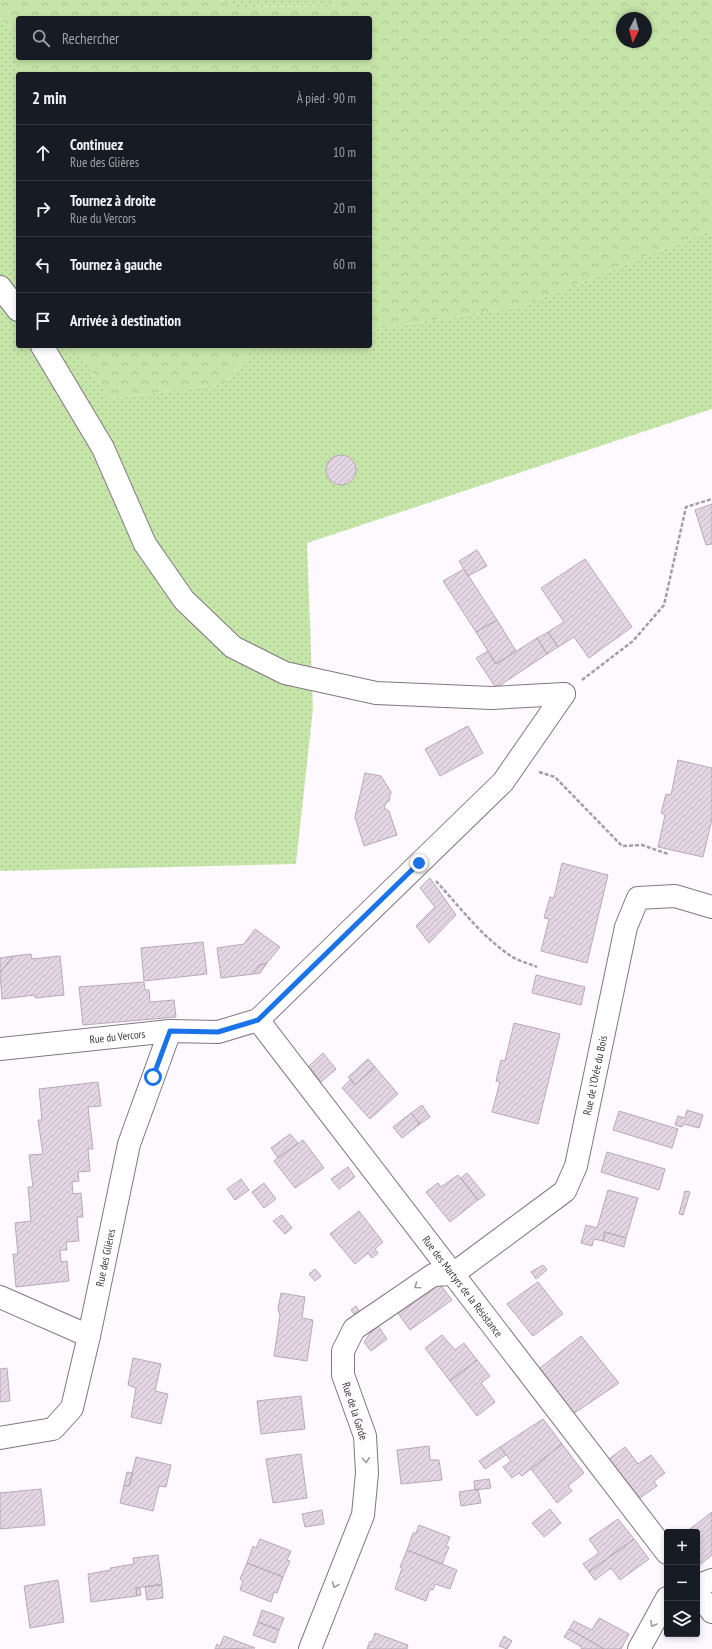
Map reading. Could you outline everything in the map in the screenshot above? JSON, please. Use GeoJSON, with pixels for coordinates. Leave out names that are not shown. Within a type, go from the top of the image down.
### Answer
{"type":"FeatureCollection","features":[{"type":"Feature","properties":{"kind":"street"},"geometry":{"type":"LineString","coordinates":[[0,287],[16,307]]}},
{"type":"Feature","properties":{"kind":"street"},"geometry":{"type":"LineString","coordinates":[[43,348],[103,448],[145,544],[184,600],[233,647],[285,673],[376,693],[492,698],[564,694]]}},
{"type":"Feature","properties":{"kind":"street"},"geometry":{"type":"LineString","coordinates":[[258,1020],[503,782],[564,694]]}},
{"type":"Feature","properties":{"kind":"street","name":"Rue de l'Orée du Bois"},"geometry":{"type":"LineString","coordinates":[[453,1274],[565,1191],[576,1166],[626,927],[638,898],[675,896],[712,907]]}},
{"type":"Feature","properties":{"kind":"street","name":"Rue du Vercors"},"geometry":{"type":"LineString","coordinates":[[0,1049],[170,1031],[218,1032],[258,1020]]}},
{"type":"Feature","properties":{"kind":"street","name":"Rue des Martyrs de la Résistance"},"geometry":{"type":"LineString","coordinates":[[258,1020],[664,1549]]}},
{"type":"Feature","properties":{"kind":"street","name":"Rue des Glières"},"geometry":{"type":"LineString","coordinates":[[0,1438],[53,1429],[72,1408],[90,1336],[129,1144],[170,1031]]}},
{"type":"Feature","properties":{"kind":"street","name":"Rue de la Garde"},"geometry":{"type":"LineString","coordinates":[[310,1649],[363,1515],[367,1473],[365,1436],[343,1375],[343,1351],[354,1330],[433,1275],[453,1274]]}},
{"type":"Feature","properties":{"kind":"street"},"geometry":{"type":"LineString","coordinates":[[0,1298],[90,1336]]}},
{"type":"Feature","properties":{"kind":"street"},"geometry":{"type":"LineString","coordinates":[[700,1585],[712,1580]]}},
{"type":"Feature","properties":{"kind":"street"},"geometry":{"type":"LineString","coordinates":[[700,1596],[712,1612]]}},
{"type":"Feature","properties":{"kind":"street"},"geometry":{"type":"LineString","coordinates":[[639,1649],[665,1601]]}},
{"type":"Feature","properties":{"kind":"path"},"geometry":{"type":"LineString","coordinates":[[564,694],[633,642],[664,604],[686,507],[712,499]]}},
{"type":"Feature","properties":{"kind":"path"},"geometry":{"type":"LineString","coordinates":[[516,762],[541,773],[555,777],[622,846],[642,846],[668,854]]}},
{"type":"Feature","properties":{"kind":"path"},"geometry":{"type":"LineString","coordinates":[[419,863],[480,928],[500,947],[512,956],[537,967]]}},
{"type":"Feature","properties":{"kind":"green space"},"geometry":{"type":"Polygon","coordinates":[[[0,0],[218,0],[236,7],[333,6],[335,0],[712,0],[712,230],[519,307],[372,330],[372,72],[21,72],[21,60],[372,60],[372,16],[16,16],[16,33],[0,18],[0,0]]]}},
{"type":"Feature","properties":{"kind":"green space"},"geometry":{"type":"Polygon","coordinates":[[[218,0],[335,0],[333,6],[236,7],[218,0]]]}},
{"type":"Feature","properties":{"kind":"green space"},"geometry":{"type":"Polygon","coordinates":[[[0,18],[16,33],[16,60],[21,60],[21,72],[16,72],[16,348],[76,348],[110,399],[224,384],[253,348],[372,348],[372,330],[519,307],[712,230],[712,409],[307,543],[313,708],[296,864],[0,871],[0,18]]]}},
{"type":"Feature","properties":{"kind":"green space"},"geometry":{"type":"Polygon","coordinates":[[[76,348],[253,348],[224,384],[110,399],[76,348]]]}},
{"type":"Feature","properties":{"kind":"building"},"geometry":{"type":"Polygon","coordinates":[[[341,455],[347,456],[355,464],[355,476],[347,484],[341,485],[335,484],[327,476],[326,470],[327,464],[335,456],[341,455]]]}},
{"type":"Feature","properties":{"kind":"building"},"geometry":{"type":"Polygon","coordinates":[[[712,504],[712,544],[706,545],[695,510],[712,504]]]}},
{"type":"Feature","properties":{"kind":"building"},"geometry":{"type":"Polygon","coordinates":[[[477,550],[487,566],[468,576],[459,561],[477,550]]]}},
{"type":"Feature","properties":{"kind":"building"},"geometry":{"type":"Polygon","coordinates":[[[585,559],[632,627],[589,658],[574,637],[558,647],[548,632],[564,622],[541,588],[585,559]]]}},
{"type":"Feature","properties":{"kind":"building"},"geometry":{"type":"Polygon","coordinates":[[[464,569],[497,620],[476,632],[443,581],[464,569]]]}},
{"type":"Feature","properties":{"kind":"building"},"geometry":{"type":"Polygon","coordinates":[[[497,620],[516,651],[496,664],[476,632],[497,620]]]}},
{"type":"Feature","properties":{"kind":"building"},"geometry":{"type":"Polygon","coordinates":[[[548,632],[558,647],[547,654],[537,638],[548,632]]]}},
{"type":"Feature","properties":{"kind":"building"},"geometry":{"type":"Polygon","coordinates":[[[537,638],[547,654],[496,688],[476,658],[488,651],[496,664],[537,638]]]}},
{"type":"Feature","properties":{"kind":"building"},"geometry":{"type":"Polygon","coordinates":[[[468,726],[483,753],[440,776],[425,749],[468,726]]]}},
{"type":"Feature","properties":{"kind":"building"},"geometry":{"type":"Polygon","coordinates":[[[678,760],[712,768],[712,819],[703,857],[658,847],[665,815],[661,813],[666,794],[671,795],[678,760]]]}},
{"type":"Feature","properties":{"kind":"building"},"geometry":{"type":"Polygon","coordinates":[[[365,773],[381,776],[391,792],[389,801],[386,803],[384,808],[389,811],[397,835],[364,846],[355,817],[365,773]]]}},
{"type":"Feature","properties":{"kind":"building"},"geometry":{"type":"Polygon","coordinates":[[[562,863],[608,875],[587,963],[541,951],[549,919],[544,918],[550,897],[554,898],[562,863]]]}},
{"type":"Feature","properties":{"kind":"building"},"geometry":{"type":"Polygon","coordinates":[[[430,878],[456,915],[429,943],[416,926],[435,907],[420,888],[430,878]]]}},
{"type":"Feature","properties":{"kind":"building"},"geometry":{"type":"Polygon","coordinates":[[[255,929],[280,947],[267,963],[260,965],[253,974],[221,978],[217,948],[244,944],[255,929]]]}},
{"type":"Feature","properties":{"kind":"building"},"geometry":{"type":"Polygon","coordinates":[[[203,942],[207,974],[144,981],[141,948],[203,942]]]}},
{"type":"Feature","properties":{"kind":"building"},"geometry":{"type":"Polygon","coordinates":[[[31,954],[32,959],[60,956],[64,995],[35,998],[35,995],[2,999],[0,973],[13,956],[31,954]]]}},
{"type":"Feature","properties":{"kind":"building"},"geometry":{"type":"Polygon","coordinates":[[[13,956],[0,973],[0,958],[13,956]]]}},
{"type":"Feature","properties":{"kind":"building"},"geometry":{"type":"Polygon","coordinates":[[[267,963],[260,973],[253,974],[260,965],[267,963]]]}},
{"type":"Feature","properties":{"kind":"building"},"geometry":{"type":"Polygon","coordinates":[[[536,975],[585,987],[581,1005],[532,993],[536,975]]]}},
{"type":"Feature","properties":{"kind":"building"},"geometry":{"type":"Polygon","coordinates":[[[144,982],[145,990],[149,990],[150,1002],[174,1000],[176,1017],[83,1025],[79,987],[144,982]]]}},
{"type":"Feature","properties":{"kind":"building"},"geometry":{"type":"Polygon","coordinates":[[[514,1023],[560,1034],[538,1124],[492,1112],[500,1082],[496,1081],[501,1060],[505,1061],[514,1023]]]}},
{"type":"Feature","properties":{"kind":"building"},"geometry":{"type":"Polygon","coordinates":[[[323,1053],[336,1069],[321,1082],[309,1066],[323,1053]]]}},
{"type":"Feature","properties":{"kind":"building"},"geometry":{"type":"Polygon","coordinates":[[[368,1059],[375,1067],[355,1085],[348,1077],[368,1059]]]}},
{"type":"Feature","properties":{"kind":"building"},"geometry":{"type":"Polygon","coordinates":[[[375,1067],[398,1094],[370,1119],[342,1088],[351,1079],[355,1085],[375,1067]]]}},
{"type":"Feature","properties":{"kind":"building"},"geometry":{"type":"Polygon","coordinates":[[[98,1082],[101,1106],[88,1107],[93,1149],[88,1149],[90,1171],[78,1172],[79,1181],[72,1182],[73,1194],[81,1193],[83,1217],[77,1217],[79,1241],[66,1242],[67,1250],[60,1250],[61,1262],[67,1261],[69,1281],[16,1287],[13,1254],[18,1254],[15,1223],[31,1221],[28,1187],[33,1187],[29,1155],[43,1154],[38,1120],[42,1120],[39,1089],[98,1082]]]}},
{"type":"Feature","properties":{"kind":"building"},"geometry":{"type":"Polygon","coordinates":[[[422,1105],[430,1117],[420,1124],[411,1113],[422,1105]]]}},
{"type":"Feature","properties":{"kind":"building"},"geometry":{"type":"Polygon","coordinates":[[[687,1110],[703,1115],[699,1128],[684,1124],[682,1127],[675,1125],[678,1116],[685,1118],[687,1110]]]}},
{"type":"Feature","properties":{"kind":"building"},"geometry":{"type":"Polygon","coordinates":[[[619,1111],[678,1129],[672,1148],[613,1130],[619,1111]]]}},
{"type":"Feature","properties":{"kind":"building"},"geometry":{"type":"Polygon","coordinates":[[[411,1113],[420,1124],[402,1138],[393,1127],[411,1113]]]}},
{"type":"Feature","properties":{"kind":"building"},"geometry":{"type":"Polygon","coordinates":[[[290,1134],[298,1143],[278,1158],[271,1148],[290,1134]]]}},
{"type":"Feature","properties":{"kind":"building"},"geometry":{"type":"Polygon","coordinates":[[[303,1140],[324,1168],[295,1188],[274,1161],[303,1140]]]}},
{"type":"Feature","properties":{"kind":"building"},"geometry":{"type":"Polygon","coordinates":[[[607,1152],[665,1169],[659,1190],[601,1172],[607,1152]]]}},
{"type":"Feature","properties":{"kind":"building"},"geometry":{"type":"Polygon","coordinates":[[[348,1167],[355,1177],[339,1189],[331,1179],[348,1167]]]}},
{"type":"Feature","properties":{"kind":"building"},"geometry":{"type":"Polygon","coordinates":[[[467,1173],[485,1195],[478,1200],[461,1178],[467,1173]]]}},
{"type":"Feature","properties":{"kind":"building"},"geometry":{"type":"Polygon","coordinates":[[[458,1175],[478,1200],[450,1222],[426,1192],[438,1183],[441,1187],[458,1175]]]}},
{"type":"Feature","properties":{"kind":"building"},"geometry":{"type":"Polygon","coordinates":[[[241,1179],[249,1190],[235,1200],[227,1189],[241,1179]]]}},
{"type":"Feature","properties":{"kind":"building"},"geometry":{"type":"Polygon","coordinates":[[[264,1183],[276,1199],[264,1208],[252,1192],[264,1183]]]}},
{"type":"Feature","properties":{"kind":"building"},"geometry":{"type":"Polygon","coordinates":[[[608,1190],[638,1198],[626,1238],[605,1232],[603,1241],[594,1239],[592,1246],[581,1243],[586,1225],[597,1228],[608,1190]]]}},
{"type":"Feature","properties":{"kind":"building"},"geometry":{"type":"Polygon","coordinates":[[[685,1191],[690,1192],[683,1215],[679,1214],[685,1191]]]}},
{"type":"Feature","properties":{"kind":"building"},"geometry":{"type":"Polygon","coordinates":[[[359,1211],[383,1242],[375,1249],[378,1253],[372,1258],[368,1253],[355,1264],[330,1234],[359,1211]]]}},
{"type":"Feature","properties":{"kind":"building"},"geometry":{"type":"Polygon","coordinates":[[[282,1215],[292,1228],[285,1234],[273,1221],[282,1215]]]}},
{"type":"Feature","properties":{"kind":"building"},"geometry":{"type":"Polygon","coordinates":[[[605,1232],[626,1238],[624,1247],[603,1241],[605,1232]]]}},
{"type":"Feature","properties":{"kind":"building"},"geometry":{"type":"Polygon","coordinates":[[[543,1265],[547,1270],[536,1279],[531,1272],[543,1265]]]}},
{"type":"Feature","properties":{"kind":"building"},"geometry":{"type":"Polygon","coordinates":[[[315,1269],[321,1276],[315,1281],[309,1274],[315,1269]]]}},
{"type":"Feature","properties":{"kind":"building"},"geometry":{"type":"Polygon","coordinates":[[[538,1282],[563,1314],[533,1336],[507,1304],[538,1282]]]}},
{"type":"Feature","properties":{"kind":"building"},"geometry":{"type":"Polygon","coordinates":[[[439,1283],[452,1300],[410,1330],[398,1313],[439,1283]]]}},
{"type":"Feature","properties":{"kind":"building"},"geometry":{"type":"Polygon","coordinates":[[[281,1293],[305,1297],[302,1318],[313,1320],[307,1361],[274,1356],[280,1315],[278,1309],[281,1293]]]}},
{"type":"Feature","properties":{"kind":"building"},"geometry":{"type":"Polygon","coordinates":[[[356,1306],[360,1312],[355,1315],[351,1310],[356,1306]]]}},
{"type":"Feature","properties":{"kind":"building"},"geometry":{"type":"Polygon","coordinates":[[[378,1326],[387,1339],[371,1351],[364,1342],[371,1332],[378,1326]]]}},
{"type":"Feature","properties":{"kind":"building"},"geometry":{"type":"Polygon","coordinates":[[[442,1335],[455,1350],[464,1343],[477,1360],[450,1381],[425,1348],[442,1335]]]}},
{"type":"Feature","properties":{"kind":"building"},"geometry":{"type":"Polygon","coordinates":[[[581,1336],[619,1383],[573,1414],[540,1368],[581,1336]]]}},
{"type":"Feature","properties":{"kind":"building"},"geometry":{"type":"Polygon","coordinates":[[[133,1358],[161,1364],[155,1391],[168,1394],[161,1424],[131,1417],[136,1388],[128,1385],[133,1358]]]}},
{"type":"Feature","properties":{"kind":"building"},"geometry":{"type":"Polygon","coordinates":[[[477,1360],[490,1376],[481,1383],[495,1402],[477,1416],[450,1381],[477,1360]]]}},
{"type":"Feature","properties":{"kind":"building"},"geometry":{"type":"Polygon","coordinates":[[[7,1368],[10,1401],[0,1402],[0,1369],[7,1368]]]}},
{"type":"Feature","properties":{"kind":"building"},"geometry":{"type":"Polygon","coordinates":[[[301,1396],[305,1429],[261,1434],[257,1401],[301,1396]]]}},
{"type":"Feature","properties":{"kind":"building"},"geometry":{"type":"Polygon","coordinates":[[[543,1419],[562,1444],[522,1476],[519,1473],[512,1478],[503,1467],[511,1461],[500,1447],[543,1419]]]}},
{"type":"Feature","properties":{"kind":"building"},"geometry":{"type":"Polygon","coordinates":[[[562,1444],[584,1473],[568,1486],[572,1491],[557,1503],[531,1469],[562,1444]]]}},
{"type":"Feature","properties":{"kind":"building"},"geometry":{"type":"Polygon","coordinates":[[[429,1446],[430,1460],[439,1460],[442,1480],[401,1484],[397,1450],[429,1446]]]}},
{"type":"Feature","properties":{"kind":"building"},"geometry":{"type":"Polygon","coordinates":[[[500,1447],[506,1455],[485,1469],[479,1461],[500,1447]]]}},
{"type":"Feature","properties":{"kind":"building"},"geometry":{"type":"Polygon","coordinates":[[[625,1447],[638,1464],[651,1455],[665,1473],[654,1481],[657,1486],[640,1498],[609,1459],[625,1447]]]}},
{"type":"Feature","properties":{"kind":"building"},"geometry":{"type":"Polygon","coordinates":[[[301,1454],[307,1498],[273,1503],[266,1459],[301,1454]]]}},
{"type":"Feature","properties":{"kind":"building"},"geometry":{"type":"Polygon","coordinates":[[[136,1457],[171,1465],[166,1487],[159,1486],[153,1511],[120,1503],[124,1485],[129,1486],[136,1457]]]}},
{"type":"Feature","properties":{"kind":"building"},"geometry":{"type":"Polygon","coordinates":[[[127,1472],[133,1473],[129,1486],[124,1485],[127,1472]]]}},
{"type":"Feature","properties":{"kind":"building"},"geometry":{"type":"Polygon","coordinates":[[[489,1479],[491,1488],[475,1490],[474,1481],[489,1479]]]}},
{"type":"Feature","properties":{"kind":"building"},"geometry":{"type":"Polygon","coordinates":[[[41,1489],[45,1525],[0,1529],[0,1493],[41,1489]]]}},
{"type":"Feature","properties":{"kind":"building"},"geometry":{"type":"Polygon","coordinates":[[[478,1489],[481,1503],[461,1506],[459,1492],[478,1489]]]}},
{"type":"Feature","properties":{"kind":"building"},"geometry":{"type":"Polygon","coordinates":[[[550,1509],[561,1523],[544,1537],[532,1523],[550,1509]]]}},
{"type":"Feature","properties":{"kind":"building"},"geometry":{"type":"Polygon","coordinates":[[[322,1510],[324,1524],[305,1527],[302,1514],[322,1510]]]}},
{"type":"Feature","properties":{"kind":"building"},"geometry":{"type":"Polygon","coordinates":[[[712,1512],[712,1555],[700,1565],[700,1529],[690,1529],[712,1512]]]}},
{"type":"Feature","properties":{"kind":"building"},"geometry":{"type":"Polygon","coordinates":[[[618,1519],[634,1539],[589,1572],[583,1564],[599,1553],[589,1539],[618,1519]]]}},
{"type":"Feature","properties":{"kind":"building"},"geometry":{"type":"Polygon","coordinates":[[[419,1525],[450,1537],[446,1546],[449,1547],[442,1564],[407,1550],[413,1533],[416,1533],[419,1525]]]}},
{"type":"Feature","properties":{"kind":"building"},"geometry":{"type":"Polygon","coordinates":[[[260,1539],[291,1551],[287,1560],[290,1561],[283,1577],[247,1563],[253,1546],[256,1548],[260,1539]]]}},
{"type":"Feature","properties":{"kind":"building"},"geometry":{"type":"Polygon","coordinates":[[[634,1539],[649,1559],[620,1580],[611,1568],[595,1580],[589,1572],[634,1539]]]}},
{"type":"Feature","properties":{"kind":"building"},"geometry":{"type":"Polygon","coordinates":[[[407,1550],[457,1570],[450,1589],[435,1584],[433,1590],[430,1589],[426,1601],[395,1589],[402,1568],[400,1567],[407,1550]]]}},
{"type":"Feature","properties":{"kind":"building"},"geometry":{"type":"Polygon","coordinates":[[[158,1555],[162,1584],[136,1588],[137,1596],[91,1602],[88,1574],[134,1564],[133,1558],[158,1555]]]}},
{"type":"Feature","properties":{"kind":"building"},"geometry":{"type":"Polygon","coordinates":[[[247,1563],[283,1577],[277,1593],[274,1592],[271,1602],[240,1590],[243,1581],[240,1579],[247,1563]]]}},
{"type":"Feature","properties":{"kind":"building"},"geometry":{"type":"Polygon","coordinates":[[[58,1580],[64,1622],[30,1628],[24,1586],[58,1580]]]}},
{"type":"Feature","properties":{"kind":"building"},"geometry":{"type":"Polygon","coordinates":[[[162,1585],[163,1598],[147,1600],[145,1587],[162,1585]]]}},
{"type":"Feature","properties":{"kind":"building"},"geometry":{"type":"Polygon","coordinates":[[[136,1588],[140,1588],[141,1595],[137,1596],[136,1588]]]}},
{"type":"Feature","properties":{"kind":"building"},"geometry":{"type":"Polygon","coordinates":[[[262,1610],[284,1618],[279,1630],[258,1622],[262,1610]]]}},
{"type":"Feature","properties":{"kind":"building"},"geometry":{"type":"Polygon","coordinates":[[[599,1618],[629,1634],[621,1649],[604,1649],[569,1629],[574,1621],[592,1630],[599,1618]]]}},
{"type":"Feature","properties":{"kind":"building"},"geometry":{"type":"Polygon","coordinates":[[[258,1622],[279,1630],[275,1643],[253,1635],[258,1622]]]}},
{"type":"Feature","properties":{"kind":"building"},"geometry":{"type":"Polygon","coordinates":[[[569,1629],[604,1649],[581,1649],[582,1647],[564,1637],[569,1629]]]}},
{"type":"Feature","properties":{"kind":"building"},"geometry":{"type":"Polygon","coordinates":[[[375,1633],[408,1645],[407,1649],[367,1649],[370,1641],[372,1642],[375,1633]]]}},
{"type":"Feature","properties":{"kind":"building"},"geometry":{"type":"Polygon","coordinates":[[[224,1636],[255,1648],[215,1649],[217,1644],[220,1646],[224,1636]]]}},
{"type":"Feature","properties":{"kind":"building"},"geometry":{"type":"Polygon","coordinates":[[[504,1636],[512,1641],[507,1649],[499,1646],[504,1636]]]}},
{"type":"Feature","properties":{"kind":"route"},"geometry":{"type":"LineString","coordinates":[[153,1077],[170,1031],[218,1032],[258,1020],[419,863]]}}]}
